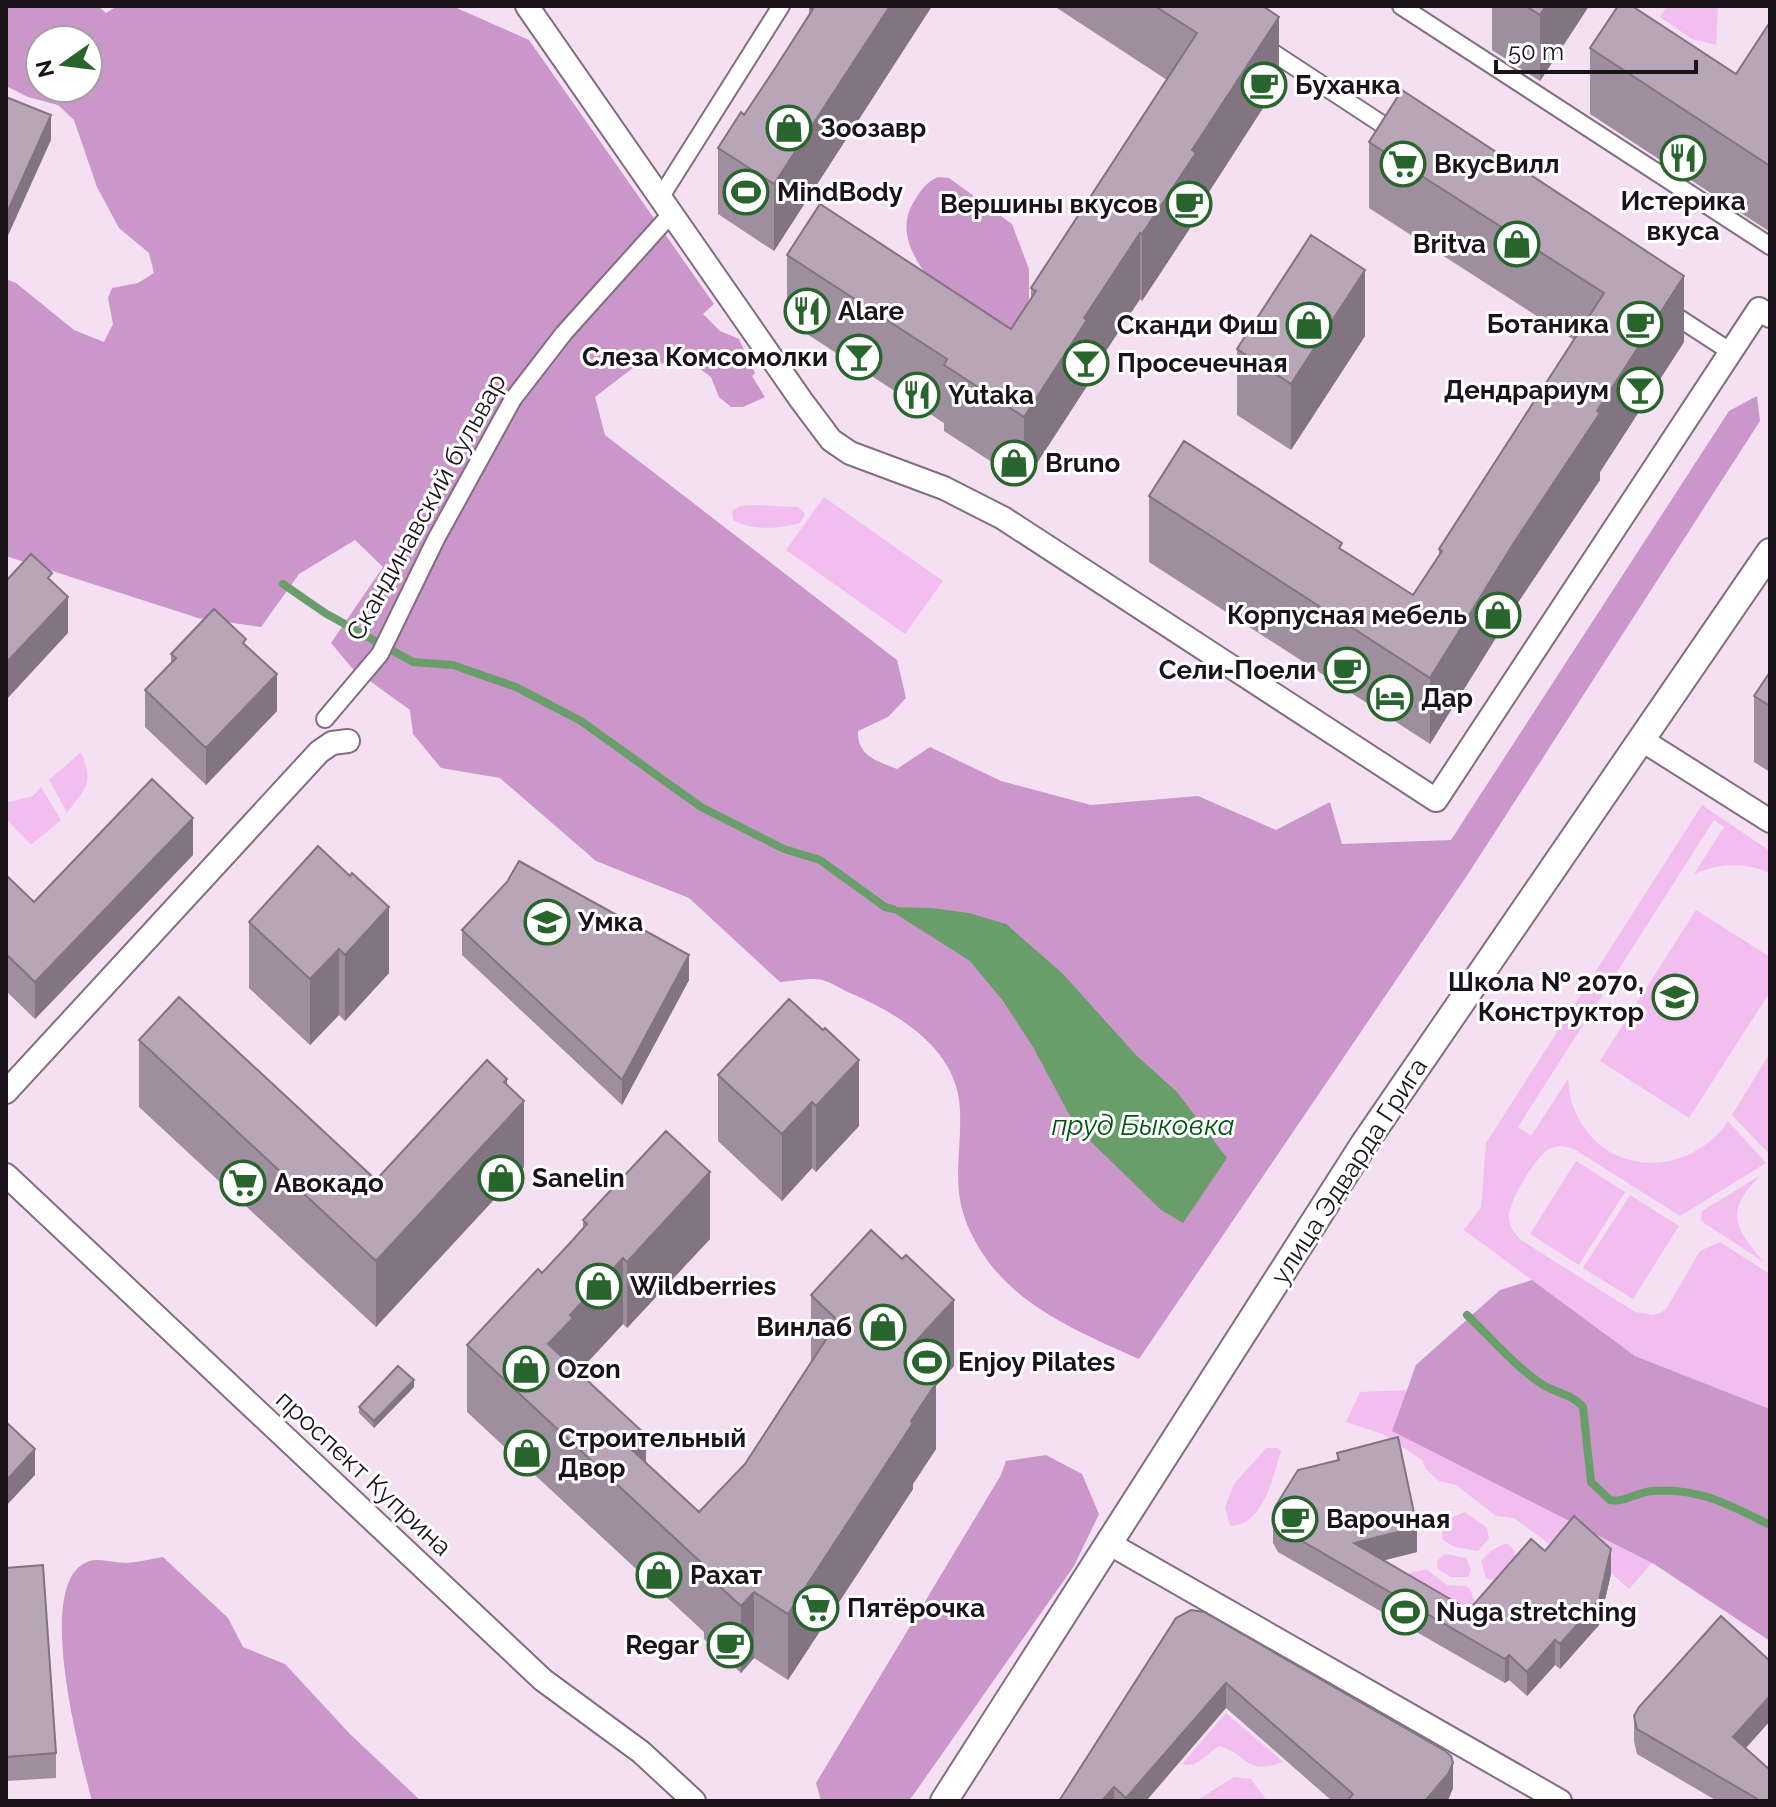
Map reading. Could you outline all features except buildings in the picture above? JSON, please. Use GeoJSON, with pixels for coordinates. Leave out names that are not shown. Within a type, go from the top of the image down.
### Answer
{"type":"FeatureCollection","features":[{"type":"Feature","properties":{"kind":"street"},"geometry":{"type":"LineString","coordinates":[[527,6],[819,426],[842,448],[865,460],[944,488],[1003,518],[1436,800],[1759,309],[1770,316]]}},
{"type":"Feature","properties":{"kind":"street","name":"Скандинавский бульвар"},"geometry":{"type":"LineString","coordinates":[[325,719],[380,654],[436,539],[513,399],[666,206],[781,6]]}},
{"type":"Feature","properties":{"kind":"street"},"geometry":{"type":"LineString","coordinates":[[1401,6],[1770,246]]}},
{"type":"Feature","properties":{"kind":"street"},"geometry":{"type":"LineString","coordinates":[[1253,40],[1416,146]]}},
{"type":"Feature","properties":{"kind":"street"},"geometry":{"type":"LineString","coordinates":[[1648,298],[1731,352]]}},
{"type":"Feature","properties":{"kind":"street","name":"улица Эдварда Грига"},"geometry":{"type":"LineString","coordinates":[[944,1801],[1364,1144],[1770,552]]}},
{"type":"Feature","properties":{"kind":"street"},"geometry":{"type":"LineString","coordinates":[[1642,740],[1770,821]]}},
{"type":"Feature","properties":{"kind":"street"},"geometry":{"type":"LineString","coordinates":[[6,1092],[319,752],[332,743],[348,741]]}},
{"type":"Feature","properties":{"kind":"street","name":"проспект Куприна"},"geometry":{"type":"LineString","coordinates":[[6,1175],[543,1680],[641,1752],[694,1801]]}},
{"type":"Feature","properties":{"kind":"street"},"geometry":{"type":"LineString","coordinates":[[1110,1544],[1560,1801]]}},
{"type":"Feature","properties":{"kind":"shaded area"},"geometry":{"type":"Polygon","coordinates":[[[6,6],[98,6],[106,13],[117,6],[452,6],[529,40],[714,304],[703,314],[720,331],[739,339],[755,373],[752,376],[765,397],[743,407],[731,407],[719,397],[711,377],[684,357],[660,364],[638,364],[595,397],[605,435],[897,660],[906,698],[888,717],[858,731],[865,752],[897,769],[930,747],[1001,781],[1091,805],[1198,796],[1276,830],[1330,802],[1342,844],[1451,840],[1729,411],[1757,396],[1760,421],[1468,874],[1139,1359],[1071,1327],[1028,1301],[992,1267],[968,1227],[962,1210],[958,1178],[960,1110],[957,1088],[949,1069],[923,1036],[888,1012],[825,981],[780,982],[689,898],[596,861],[500,778],[441,768],[413,734],[410,710],[352,668],[331,643],[383,567],[355,540],[299,574],[261,627],[198,618],[6,556],[6,279],[16,283],[74,330],[104,342],[113,324],[108,298],[112,288],[138,283],[154,273],[149,253],[119,228],[97,187],[74,120],[54,104],[104,104],[104,24],[24,24],[24,95],[6,86],[6,6]]]}},
{"type":"Feature","properties":{"kind":"shaded area"},"geometry":{"type":"Polygon","coordinates":[[[1667,6],[1718,6],[1716,45],[1692,39],[1660,17],[1667,6]]]}},
{"type":"Feature","properties":{"kind":"shaded area"},"geometry":{"type":"Polygon","coordinates":[[[938,177],[949,178],[1012,224],[1029,269],[1029,298],[1011,353],[936,287],[920,266],[910,245],[907,224],[913,203],[924,187],[938,177]]]}},
{"type":"Feature","properties":{"kind":"shaded area"},"geometry":{"type":"Polygon","coordinates":[[[824,497],[943,581],[905,634],[786,550],[824,497]]]}},
{"type":"Feature","properties":{"kind":"shaded area"},"geometry":{"type":"Polygon","coordinates":[[[740,506],[798,507],[805,514],[800,523],[775,528],[749,526],[733,520],[732,511],[740,506]]]}},
{"type":"Feature","properties":{"kind":"shaded area"},"geometry":{"type":"Polygon","coordinates":[[[81,752],[87,771],[86,785],[67,813],[49,780],[81,752]]]}},
{"type":"Feature","properties":{"kind":"shaded area"},"geometry":{"type":"Polygon","coordinates":[[[41,787],[61,820],[31,845],[6,819],[6,803],[33,796],[41,787]]]}},
{"type":"Feature","properties":{"kind":"shaded area"},"geometry":{"type":"Polygon","coordinates":[[[1702,805],[1770,851],[1770,873],[1732,865],[1694,874],[1724,827],[1714,820],[1518,1127],[1531,1136],[1568,1079],[1573,1106],[1590,1136],[1608,1150],[1628,1159],[1650,1163],[1693,1153],[1712,1139],[1728,1121],[1766,1163],[1680,1216],[1574,1149],[1555,1147],[1543,1153],[1530,1170],[1517,1192],[1509,1219],[1513,1231],[1521,1240],[1635,1312],[1653,1315],[1662,1312],[1700,1251],[1720,1242],[1770,1274],[1770,1409],[1635,1356],[1464,1230],[1481,1207],[1486,1143],[1702,805]]]}},
{"type":"Feature","properties":{"kind":"shaded area"},"geometry":{"type":"Polygon","coordinates":[[[1696,910],[1770,957],[1770,992],[1689,1118],[1600,1061],[1696,910]]]}},
{"type":"Feature","properties":{"kind":"shaded area"},"geometry":{"type":"Polygon","coordinates":[[[1770,1053],[1770,1155],[1732,1115],[1770,1053]]]}},
{"type":"Feature","properties":{"kind":"shaded area"},"geometry":{"type":"Polygon","coordinates":[[[1576,1161],[1625,1192],[1579,1265],[1530,1234],[1576,1161]]]}},
{"type":"Feature","properties":{"kind":"shaded area"},"geometry":{"type":"Polygon","coordinates":[[[1761,1175],[1742,1198],[1737,1218],[1745,1239],[1764,1262],[1701,1221],[1702,1211],[1761,1175]]]}},
{"type":"Feature","properties":{"kind":"shaded area"},"geometry":{"type":"Polygon","coordinates":[[[1630,1195],[1679,1226],[1633,1299],[1583,1268],[1630,1195]]]}},
{"type":"Feature","properties":{"kind":"shaded area"},"geometry":{"type":"Polygon","coordinates":[[[1532,1280],[1635,1356],[1770,1409],[1770,1641],[1654,1564],[1392,1431],[1416,1365],[1500,1290],[1532,1280]]]}},
{"type":"Feature","properties":{"kind":"shaded area"},"geometry":{"type":"Polygon","coordinates":[[[1407,1390],[1393,1431],[1652,1563],[1629,1589],[1575,1541],[1563,1554],[1514,1518],[1496,1516],[1456,1485],[1439,1481],[1426,1469],[1422,1460],[1383,1434],[1346,1422],[1360,1392],[1407,1390]]]}},
{"type":"Feature","properties":{"kind":"shaded area"},"geometry":{"type":"Polygon","coordinates":[[[1266,1448],[1281,1451],[1265,1498],[1251,1518],[1230,1526],[1225,1507],[1234,1484],[1266,1448]]]}},
{"type":"Feature","properties":{"kind":"shaded area"},"geometry":{"type":"Polygon","coordinates":[[[1046,1455],[1082,1474],[1099,1514],[1074,1566],[909,1801],[821,1801],[816,1783],[1001,1475],[1006,1461],[1046,1455]]]}},
{"type":"Feature","properties":{"kind":"shaded area"},"geometry":{"type":"Polygon","coordinates":[[[1465,1512],[1487,1528],[1489,1538],[1478,1551],[1455,1547],[1443,1540],[1441,1522],[1465,1512]]]}},
{"type":"Feature","properties":{"kind":"shaded area"},"geometry":{"type":"Polygon","coordinates":[[[1504,1544],[1515,1551],[1514,1561],[1504,1577],[1494,1580],[1486,1578],[1481,1561],[1504,1544]]]}},
{"type":"Feature","properties":{"kind":"shaded area"},"geometry":{"type":"Polygon","coordinates":[[[1445,1554],[1466,1558],[1471,1570],[1468,1577],[1451,1577],[1438,1569],[1437,1561],[1445,1554]]]}},
{"type":"Feature","properties":{"kind":"shaded area"},"geometry":{"type":"Polygon","coordinates":[[[163,1557],[228,1618],[243,1647],[285,1664],[350,1734],[421,1801],[92,1801],[72,1716],[62,1644],[62,1612],[68,1585],[79,1567],[90,1561],[126,1563],[163,1557]]]}},
{"type":"Feature","properties":{"kind":"shaded area"},"geometry":{"type":"Polygon","coordinates":[[[1426,1569],[1447,1585],[1470,1589],[1480,1616],[1406,1574],[1426,1569]]]}},
{"type":"Feature","properties":{"kind":"shaded area"},"geometry":{"type":"Polygon","coordinates":[[[1226,1713],[1283,1762],[1261,1767],[1219,1746],[1198,1762],[1182,1764],[1226,1713]]]}},
{"type":"Feature","properties":{"kind":"shaded area"},"geometry":{"type":"Polygon","coordinates":[[[1234,1777],[1251,1779],[1267,1801],[1196,1801],[1234,1777]]]}},
{"type":"Feature","properties":{"kind":"water","name":"пруд Быковка"},"geometry":{"type":"Polygon","coordinates":[[[885,907],[969,913],[1006,924],[1063,974],[1136,1055],[1177,1092],[1227,1158],[1183,1223],[1161,1210],[1076,1127],[1033,1047],[1003,1001],[970,961],[885,907]]]}},
{"type":"Feature","properties":{"kind":"waterway"},"geometry":{"type":"LineString","coordinates":[[283,584],[325,613],[413,662],[453,665],[516,687],[581,721],[701,807],[784,849],[820,860],[885,907],[893,909]]}},
{"type":"Feature","properties":{"kind":"waterway"},"geometry":{"type":"LineString","coordinates":[[1467,1315],[1530,1376],[1583,1407],[1591,1482],[1610,1500],[1652,1491],[1684,1492],[1727,1504],[1770,1525]]}},
{"type":"Feature","properties":{"kind":"place","name":"Буханка"},"geometry":{"type":"Point","coordinates":[1264,85]}},
{"type":"Feature","properties":{"kind":"place","name":"Зоозавр"},"geometry":{"type":"Point","coordinates":[789,128]}},
{"type":"Feature","properties":{"kind":"place","name":"Истерика вкуса"},"geometry":{"type":"Point","coordinates":[1683,158]}},
{"type":"Feature","properties":{"kind":"place","name":"ВкусВилл"},"geometry":{"type":"Point","coordinates":[1403,164]}},
{"type":"Feature","properties":{"kind":"place","name":"MindBody"},"geometry":{"type":"Point","coordinates":[746,192]}},
{"type":"Feature","properties":{"kind":"place","name":"Вершины вкусов"},"geometry":{"type":"Point","coordinates":[1189,204]}},
{"type":"Feature","properties":{"kind":"place","name":"Britva"},"geometry":{"type":"Point","coordinates":[1517,244]}},
{"type":"Feature","properties":{"kind":"place","name":"Alare"},"geometry":{"type":"Point","coordinates":[807,311]}},
{"type":"Feature","properties":{"kind":"place","name":"Ботаника"},"geometry":{"type":"Point","coordinates":[1640,324]}},
{"type":"Feature","properties":{"kind":"place","name":"Сканди Фиш"},"geometry":{"type":"Point","coordinates":[1309,325]}},
{"type":"Feature","properties":{"kind":"place","name":"Слеза Комсомолки"},"geometry":{"type":"Point","coordinates":[859,357]}},
{"type":"Feature","properties":{"kind":"place","name":"Просечечная"},"geometry":{"type":"Point","coordinates":[1086,363]}},
{"type":"Feature","properties":{"kind":"place","name":"Дендрариум"},"geometry":{"type":"Point","coordinates":[1640,390]}},
{"type":"Feature","properties":{"kind":"place","name":"Yutaka"},"geometry":{"type":"Point","coordinates":[917,395]}},
{"type":"Feature","properties":{"kind":"place","name":"Bruno"},"geometry":{"type":"Point","coordinates":[1014,463]}},
{"type":"Feature","properties":{"kind":"place","name":"Корпусная мебель"},"geometry":{"type":"Point","coordinates":[1498,615]}},
{"type":"Feature","properties":{"kind":"place","name":"Сели-Поели"},"geometry":{"type":"Point","coordinates":[1347,670]}},
{"type":"Feature","properties":{"kind":"place","name":"Дар"},"geometry":{"type":"Point","coordinates":[1390,698]}},
{"type":"Feature","properties":{"kind":"place","name":"Умка"},"geometry":{"type":"Point","coordinates":[547,922]}},
{"type":"Feature","properties":{"kind":"place","name":"Школа № 2070, Конструктор"},"geometry":{"type":"Point","coordinates":[1675,997]}},
{"type":"Feature","properties":{"kind":"place","name":"Sanelin"},"geometry":{"type":"Point","coordinates":[501,1178]}},
{"type":"Feature","properties":{"kind":"place","name":"Авокадо"},"geometry":{"type":"Point","coordinates":[243,1183]}},
{"type":"Feature","properties":{"kind":"place","name":"Wildberries"},"geometry":{"type":"Point","coordinates":[599,1286]}},
{"type":"Feature","properties":{"kind":"place","name":"Винлаб"},"geometry":{"type":"Point","coordinates":[883,1327]}},
{"type":"Feature","properties":{"kind":"place","name":"Enjoy Pilates"},"geometry":{"type":"Point","coordinates":[927,1362]}},
{"type":"Feature","properties":{"kind":"place","name":"Ozon"},"geometry":{"type":"Point","coordinates":[526,1369]}},
{"type":"Feature","properties":{"kind":"place","name":"Строительный Двор"},"geometry":{"type":"Point","coordinates":[527,1453]}},
{"type":"Feature","properties":{"kind":"place","name":"Варочная"},"geometry":{"type":"Point","coordinates":[1295,1519]}},
{"type":"Feature","properties":{"kind":"place","name":"Рахат"},"geometry":{"type":"Point","coordinates":[659,1575]}},
{"type":"Feature","properties":{"kind":"place","name":"Пятёрочка"},"geometry":{"type":"Point","coordinates":[816,1608]}},
{"type":"Feature","properties":{"kind":"place","name":"Nuga stretching"},"geometry":{"type":"Point","coordinates":[1405,1612]}},
{"type":"Feature","properties":{"kind":"place","name":"Regar"},"geometry":{"type":"Point","coordinates":[730,1645]}}]}
